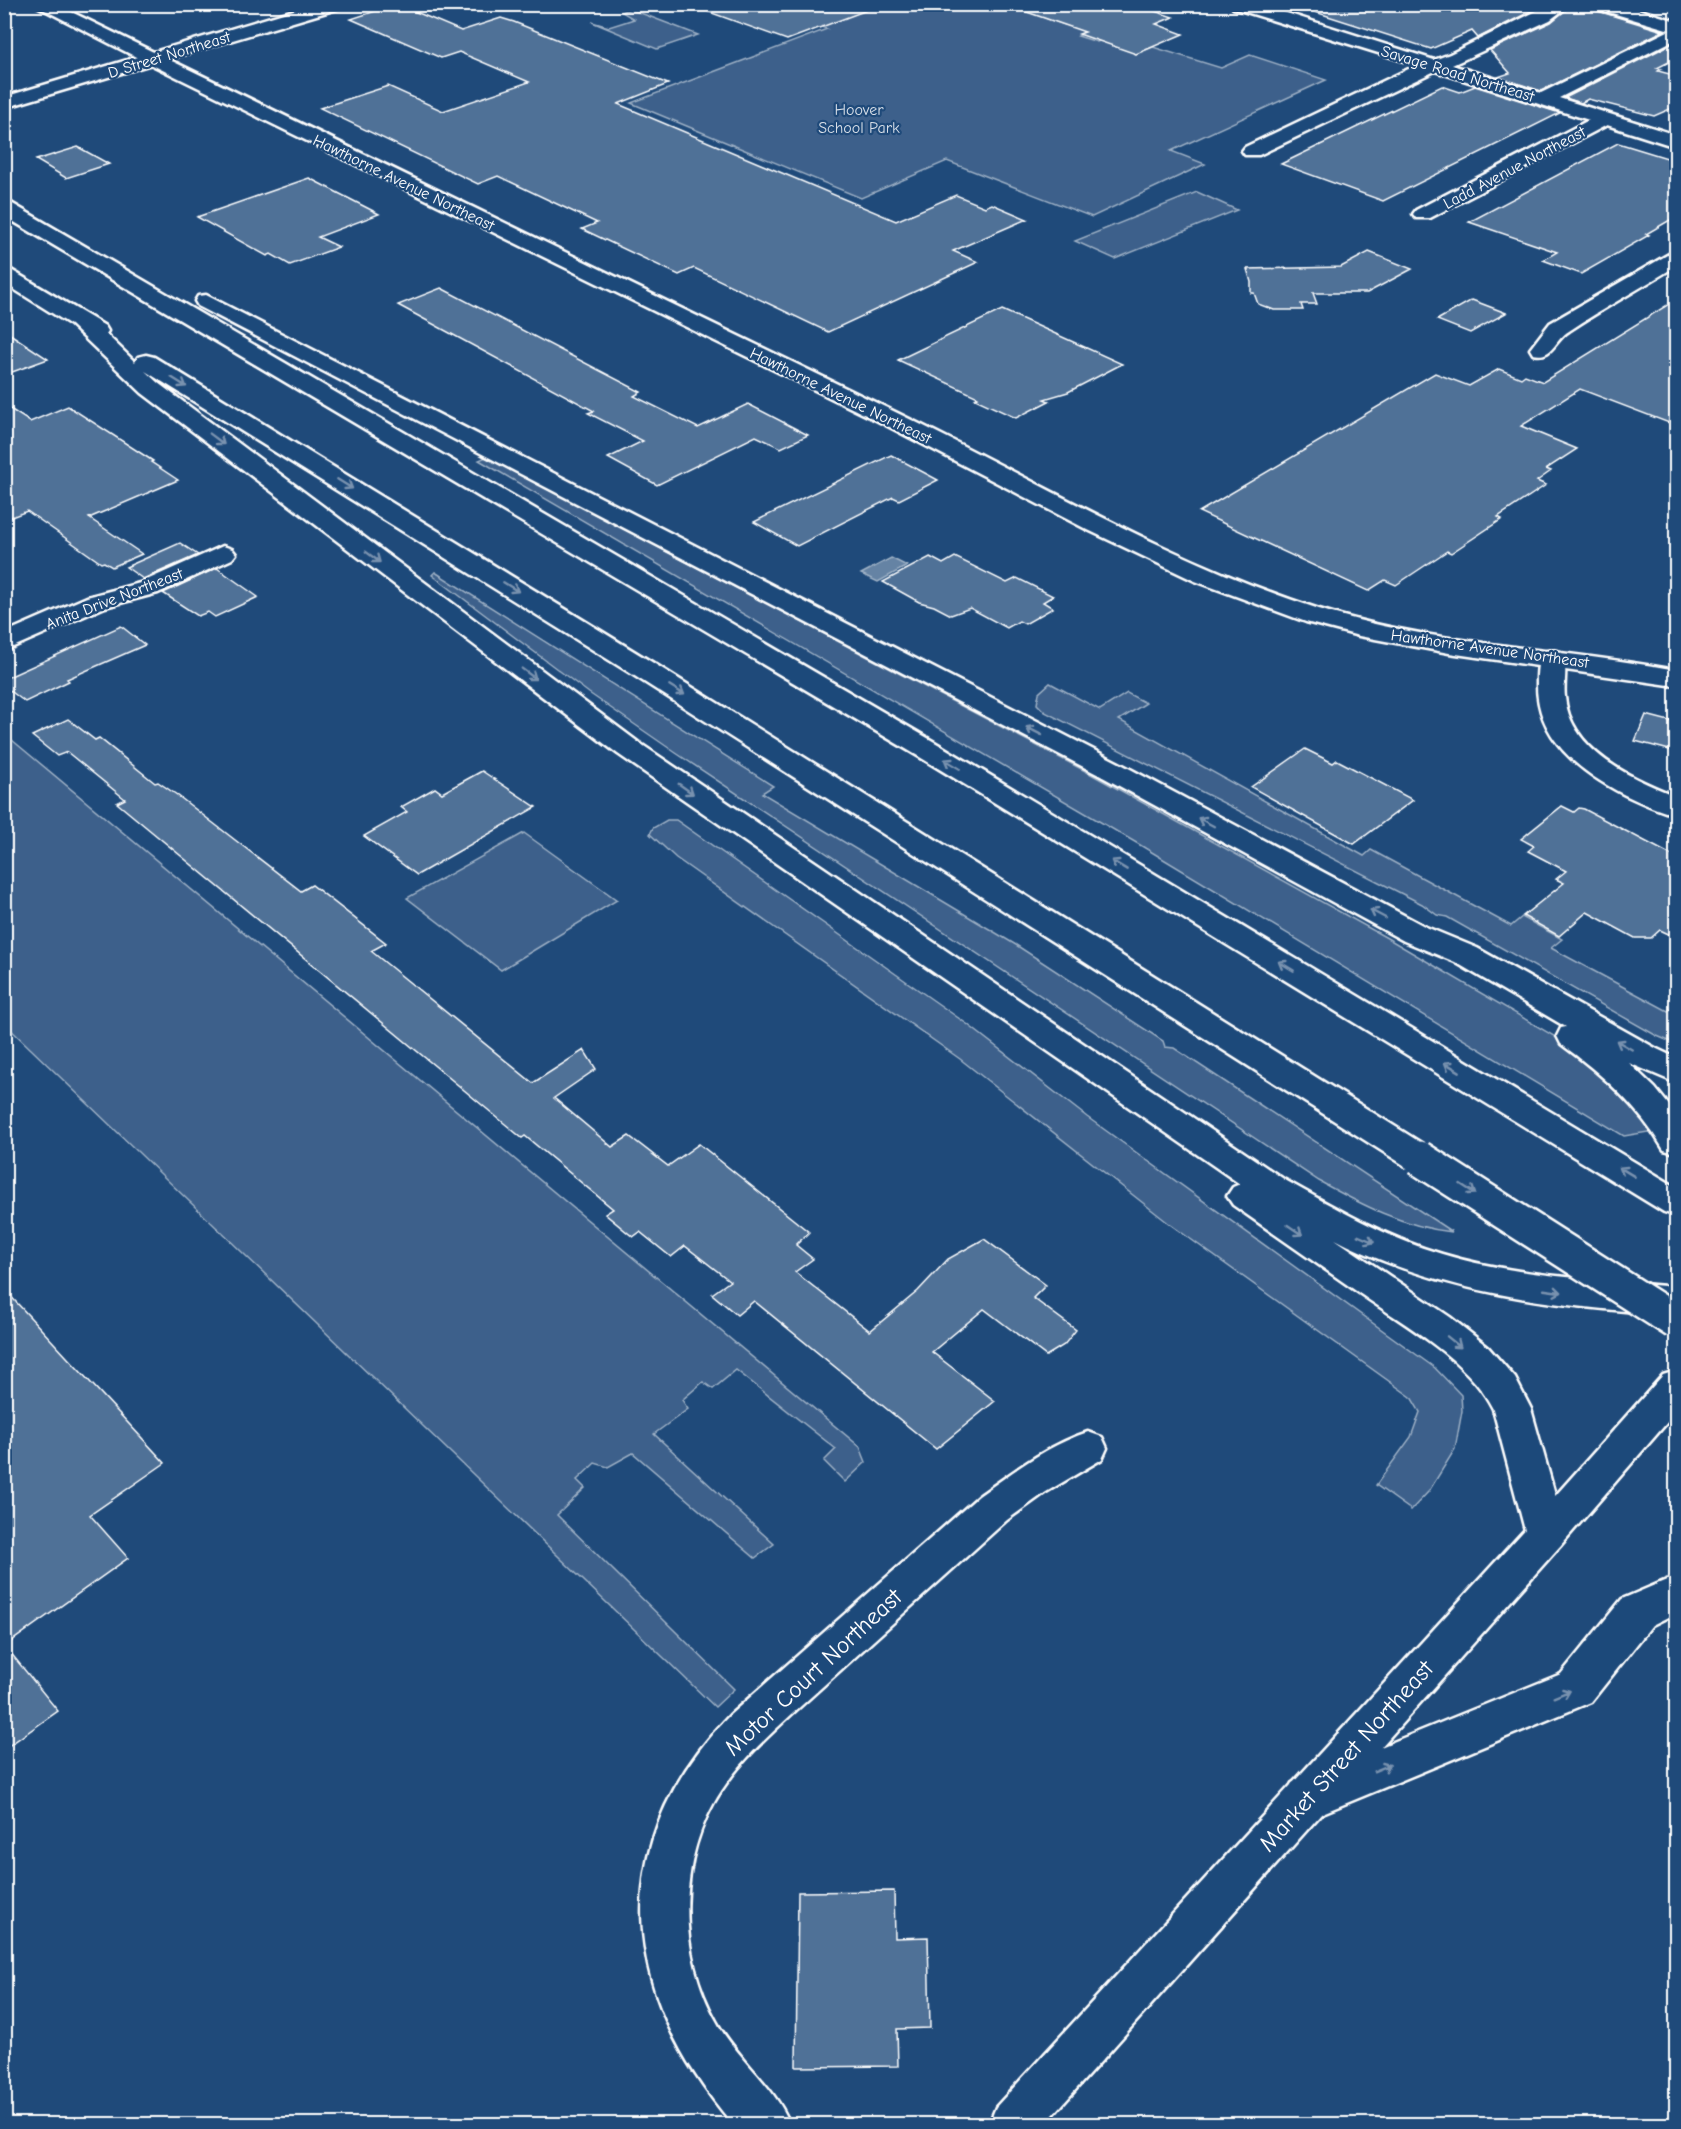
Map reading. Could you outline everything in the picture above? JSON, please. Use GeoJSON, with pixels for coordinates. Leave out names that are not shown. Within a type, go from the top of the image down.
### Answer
{"type":"FeatureCollection","features":[{"type":"Feature","properties":{"kind":"main road","name":"Hawthorne Avenue Northeast"},"geometry":{"type":"LineString","coordinates":[[40,4],[902,424],[1086,519],[1237,590],[1317,617],[1401,638],[1602,664],[1677,678]]}},
{"type":"Feature","properties":{"kind":"main road","name":"D Street Northeast"},"geometry":{"type":"LineString","coordinates":[[4,103],[334,4]]}},
{"type":"Feature","properties":{"kind":"main road","name":"Savage Road Northeast"},"geometry":{"type":"LineString","coordinates":[[1239,4],[1677,141]]}},
{"type":"Feature","properties":{"kind":"main road"},"geometry":{"type":"LineString","coordinates":[[1530,4],[1557,8]]}},
{"type":"Feature","properties":{"kind":"main road"},"geometry":{"type":"LineString","coordinates":[[1601,4],[1677,26]]}},
{"type":"Feature","properties":{"kind":"main road"},"geometry":{"type":"LineString","coordinates":[[1252,152],[1415,72],[1456,58],[1557,8]]}},
{"type":"Feature","properties":{"kind":"main road"},"geometry":{"type":"LineString","coordinates":[[1543,99],[1677,33]]}},
{"type":"Feature","properties":{"kind":"main road","name":"Ladd Avenue Northeast"},"geometry":{"type":"LineString","coordinates":[[1422,214],[1605,119]]}},
{"type":"Feature","properties":{"kind":"main road"},"geometry":{"type":"LineString","coordinates":[[1650,133],[1668,123]]}},
{"type":"Feature","properties":{"kind":"main road"},"geometry":{"type":"LineString","coordinates":[[4,196],[39,212],[1109,769],[1415,934],[1466,955],[1644,1057],[1677,1071]]}},
{"type":"Feature","properties":{"kind":"main road"},"geometry":{"type":"LineString","coordinates":[[4,207],[933,753],[1677,1203]]}},
{"type":"Feature","properties":{"kind":"main road"},"geometry":{"type":"LineString","coordinates":[[1541,349],[1558,328],[1677,258]]}},
{"type":"Feature","properties":{"kind":"main road"},"geometry":{"type":"LineString","coordinates":[[4,274],[650,673],[1677,1322]]}},
{"type":"Feature","properties":{"kind":"main road"},"geometry":{"type":"LineString","coordinates":[[78,319],[150,388],[628,748],[1273,1190],[1331,1222],[1398,1252],[1442,1267],[1538,1289],[1584,1295],[1677,1301]]}},
{"type":"Feature","properties":{"kind":"main road","name":"Anita Drive Northeast"},"geometry":{"type":"LineString","coordinates":[[4,643],[96,602],[149,588],[223,554]]}},
{"type":"Feature","properties":{"kind":"main road"},"geometry":{"type":"LineString","coordinates":[[1552,658],[1549,684],[1552,706],[1558,724],[1569,740],[1582,754],[1602,769],[1635,788],[1677,806]]}},
{"type":"Feature","properties":{"kind":"main road"},"geometry":{"type":"LineString","coordinates":[[1415,934],[1458,966],[1561,1028],[1606,1061],[1638,1090],[1677,1141]]}},
{"type":"Feature","properties":{"kind":"main road"},"geometry":{"type":"LineString","coordinates":[[1155,1110],[1239,1192],[1427,1320],[1482,1365],[1502,1389],[1512,1409],[1546,1534]]}},
{"type":"Feature","properties":{"kind":"main road","name":"Market Street Northeast"},"geometry":{"type":"LineString","coordinates":[[1013,2124],[1677,1386]]}},
{"type":"Feature","properties":{"kind":"main road","name":"Motor Court Northeast"},"geometry":{"type":"LineString","coordinates":[[765,2124],[698,2038],[680,1996],[668,1956],[664,1918],[665,1876],[674,1839],[688,1805],[706,1776],[751,1725],[976,1523],[1014,1492],[1088,1448]]}},
{"type":"Feature","properties":{"kind":"main road"},"geometry":{"type":"LineString","coordinates":[[1308,1798],[1576,1688],[1637,1612],[1677,1594]]}},
{"type":"Feature","properties":{"kind":"green space","name":"Hoover School Park"},"geometry":{"type":"Polygon","coordinates":[[[761,4],[862,4],[872,8],[882,5],[941,4],[973,9],[1035,4],[1031,13],[1065,25],[1090,30],[1078,36],[1097,42],[1117,34],[1136,54],[1153,47],[1221,68],[1250,55],[1326,80],[1171,151],[1205,164],[1092,217],[947,161],[861,198],[631,103],[827,29],[761,4]]]}},
{"type":"Feature","properties":{"kind":"green space"},"geometry":{"type":"Polygon","coordinates":[[[630,9],[698,35],[657,49],[592,22],[609,27],[634,19],[622,12],[630,9]]]}},
{"type":"Feature","properties":{"kind":"green space"},"geometry":{"type":"Polygon","coordinates":[[[1197,192],[1237,210],[1115,259],[1075,241],[1197,192]]]}},
{"type":"Feature","properties":{"kind":"green space"},"geometry":{"type":"Polygon","coordinates":[[[486,457],[1089,773],[1387,938],[1559,1039],[1600,1070],[1654,1131],[1624,1136],[1140,845],[479,460],[486,457]]]}},
{"type":"Feature","properties":{"kind":"green space"},"geometry":{"type":"Polygon","coordinates":[[[435,572],[773,786],[762,793],[1016,945],[1163,1041],[1165,1047],[1174,1048],[1452,1232],[1400,1220],[1366,1206],[1319,1181],[676,753],[589,693],[432,575],[435,572]]]}},
{"type":"Feature","properties":{"kind":"green space"},"geometry":{"type":"Polygon","coordinates":[[[1050,683],[1100,710],[1127,693],[1146,703],[1119,720],[1364,856],[1371,850],[1511,926],[1522,917],[1562,939],[1551,948],[1668,1011],[1676,1004],[1676,1044],[1657,1036],[1447,917],[1437,915],[1422,904],[1045,712],[1037,704],[1039,693],[1050,683]]]}},
{"type":"Feature","properties":{"kind":"green space"},"geometry":{"type":"Polygon","coordinates":[[[6,735],[860,1447],[866,1462],[845,1482],[824,1461],[836,1449],[736,1370],[713,1389],[703,1382],[682,1400],[688,1409],[654,1434],[774,1544],[755,1558],[633,1453],[608,1467],[595,1463],[577,1480],[585,1488],[557,1515],[734,1689],[715,1707],[5,1024],[6,735]]]}},
{"type":"Feature","properties":{"kind":"green space"},"geometry":{"type":"Polygon","coordinates":[[[667,820],[676,820],[967,1024],[1087,1117],[1435,1368],[1461,1395],[1462,1411],[1455,1449],[1429,1491],[1411,1510],[1376,1485],[1411,1437],[1420,1412],[1411,1397],[1171,1225],[960,1059],[676,858],[650,834],[653,828],[667,820]]]}},
{"type":"Feature","properties":{"kind":"green space"},"geometry":{"type":"Polygon","coordinates":[[[524,833],[617,900],[501,970],[407,898],[524,833]]]}},
{"type":"Feature","properties":{"kind":"shaded area"},"geometry":{"type":"Polygon","coordinates":[[[891,558],[907,566],[878,582],[861,574],[891,558]]]}},
{"type":"Feature","properties":{"kind":"building"},"geometry":{"type":"Polygon","coordinates":[[[397,4],[461,31],[501,18],[668,84],[618,104],[896,221],[956,195],[985,207],[992,204],[1027,219],[953,251],[978,262],[828,332],[694,268],[679,275],[582,229],[597,223],[498,176],[478,184],[320,108],[388,86],[443,111],[529,82],[459,52],[441,58],[351,19],[397,4]]]}},
{"type":"Feature","properties":{"kind":"building"},"geometry":{"type":"Polygon","coordinates":[[[698,4],[875,4],[875,7],[787,40],[698,8],[698,4]]]}},
{"type":"Feature","properties":{"kind":"building"},"geometry":{"type":"Polygon","coordinates":[[[1019,4],[1133,4],[1173,17],[1156,24],[1183,34],[1136,54],[1079,34],[1085,32],[1018,9],[1019,4]]]}},
{"type":"Feature","properties":{"kind":"building"},"geometry":{"type":"Polygon","coordinates":[[[1310,4],[1545,4],[1478,38],[1472,31],[1431,49],[1309,10],[1310,4]]]}},
{"type":"Feature","properties":{"kind":"building"},"geometry":{"type":"Polygon","coordinates":[[[1573,4],[1591,4],[1594,10],[1663,31],[1541,91],[1498,77],[1510,73],[1490,50],[1551,22],[1573,4]]]}},
{"type":"Feature","properties":{"kind":"building"},"geometry":{"type":"Polygon","coordinates":[[[1677,41],[1677,58],[1657,68],[1661,69],[1658,71],[1677,76],[1677,106],[1654,116],[1588,99],[1581,103],[1565,98],[1677,41]]]}},
{"type":"Feature","properties":{"kind":"building"},"geometry":{"type":"Polygon","coordinates":[[[1442,86],[1460,92],[1475,86],[1560,113],[1383,201],[1281,164],[1442,86]]]}},
{"type":"Feature","properties":{"kind":"building"},"geometry":{"type":"Polygon","coordinates":[[[1618,143],[1677,161],[1677,216],[1581,274],[1543,260],[1557,252],[1469,222],[1618,143]]]}},
{"type":"Feature","properties":{"kind":"building"},"geometry":{"type":"Polygon","coordinates":[[[78,147],[109,164],[66,178],[36,160],[78,147]]]}},
{"type":"Feature","properties":{"kind":"building"},"geometry":{"type":"Polygon","coordinates":[[[309,178],[379,214],[318,237],[339,247],[290,265],[271,254],[267,256],[197,217],[309,178]]]}},
{"type":"Feature","properties":{"kind":"building"},"geometry":{"type":"Polygon","coordinates":[[[1369,252],[1412,269],[1367,293],[1313,293],[1317,304],[1301,304],[1303,310],[1274,310],[1258,304],[1254,293],[1251,293],[1251,282],[1247,269],[1341,267],[1369,252]]]}},
{"type":"Feature","properties":{"kind":"building"},"geometry":{"type":"Polygon","coordinates":[[[441,288],[641,392],[634,396],[698,428],[748,404],[808,435],[781,448],[756,436],[657,485],[608,458],[643,441],[588,413],[594,411],[398,305],[441,288]]]}},
{"type":"Feature","properties":{"kind":"building"},"geometry":{"type":"Polygon","coordinates":[[[1677,299],[1677,426],[1580,389],[1521,426],[1577,449],[1546,469],[1551,471],[1537,481],[1546,485],[1498,517],[1502,519],[1451,553],[1447,551],[1396,585],[1385,580],[1368,591],[1199,512],[1435,373],[1469,386],[1499,369],[1521,378],[1525,375],[1543,382],[1677,299]]]}},
{"type":"Feature","properties":{"kind":"building"},"geometry":{"type":"Polygon","coordinates":[[[1472,300],[1506,313],[1470,333],[1437,320],[1472,300]]]}},
{"type":"Feature","properties":{"kind":"building"},"geometry":{"type":"Polygon","coordinates":[[[1002,310],[1122,364],[1068,392],[1044,399],[1049,401],[1016,418],[975,399],[978,397],[898,360],[1002,310]]]}},
{"type":"Feature","properties":{"kind":"building"},"geometry":{"type":"Polygon","coordinates":[[[4,330],[48,359],[4,375],[4,330]]]}},
{"type":"Feature","properties":{"kind":"building"},"geometry":{"type":"Polygon","coordinates":[[[4,405],[30,422],[68,406],[153,461],[151,462],[178,480],[89,518],[142,554],[112,567],[104,562],[101,563],[27,511],[4,520],[4,405]]]}},
{"type":"Feature","properties":{"kind":"building"},"geometry":{"type":"Polygon","coordinates":[[[891,455],[938,480],[899,500],[893,497],[797,546],[754,522],[891,455]]]}},
{"type":"Feature","properties":{"kind":"building"},"geometry":{"type":"Polygon","coordinates":[[[180,543],[198,555],[143,579],[126,567],[180,543]]]}},
{"type":"Feature","properties":{"kind":"building"},"geometry":{"type":"Polygon","coordinates":[[[930,557],[943,564],[955,557],[1007,583],[1017,578],[1053,596],[1043,602],[1053,608],[1025,624],[1019,621],[1007,628],[970,608],[951,615],[934,606],[919,602],[883,582],[930,557]]]}},
{"type":"Feature","properties":{"kind":"building"},"geometry":{"type":"Polygon","coordinates":[[[217,568],[258,597],[215,617],[208,612],[198,616],[163,593],[217,568]]]}},
{"type":"Feature","properties":{"kind":"building"},"geometry":{"type":"Polygon","coordinates":[[[121,626],[145,645],[67,679],[69,681],[25,702],[4,686],[4,679],[121,626]]]}},
{"type":"Feature","properties":{"kind":"building"},"geometry":{"type":"Polygon","coordinates":[[[1646,715],[1677,723],[1677,752],[1635,741],[1646,715]]]}},
{"type":"Feature","properties":{"kind":"building"},"geometry":{"type":"Polygon","coordinates":[[[68,719],[95,740],[99,738],[155,783],[158,782],[177,795],[301,891],[312,885],[386,943],[371,951],[533,1083],[584,1050],[596,1069],[554,1098],[612,1147],[629,1136],[668,1166],[699,1144],[809,1232],[796,1245],[813,1259],[795,1272],[870,1331],[918,1291],[948,1259],[984,1239],[1046,1285],[1033,1298],[1076,1330],[1064,1345],[1046,1356],[984,1309],[932,1352],[995,1401],[936,1449],[754,1301],[737,1315],[712,1294],[730,1281],[685,1246],[671,1257],[640,1232],[633,1237],[605,1214],[613,1209],[525,1136],[522,1138],[117,803],[125,799],[67,752],[57,756],[32,736],[68,719]]]}},
{"type":"Feature","properties":{"kind":"building"},"geometry":{"type":"Polygon","coordinates":[[[1305,749],[1333,763],[1337,760],[1413,800],[1354,844],[1251,787],[1305,749]]]}},
{"type":"Feature","properties":{"kind":"building"},"geometry":{"type":"Polygon","coordinates":[[[482,771],[536,807],[417,875],[364,836],[407,812],[401,807],[435,788],[442,793],[482,771]]]}},
{"type":"Feature","properties":{"kind":"building"},"geometry":{"type":"Polygon","coordinates":[[[1562,806],[1574,812],[1579,808],[1584,809],[1677,858],[1677,938],[1660,930],[1651,938],[1635,938],[1587,912],[1559,936],[1523,916],[1564,883],[1556,879],[1566,871],[1528,851],[1534,846],[1521,839],[1562,806]]]}},
{"type":"Feature","properties":{"kind":"building"},"geometry":{"type":"Polygon","coordinates":[[[4,1289],[165,1463],[90,1515],[128,1558],[5,1646],[58,1711],[4,1749],[4,1289]]]}},
{"type":"Feature","properties":{"kind":"building"},"geometry":{"type":"Polygon","coordinates":[[[894,1891],[895,1938],[928,1937],[930,2028],[897,2029],[898,2066],[796,2067],[798,1892],[894,1891]]]}}]}
